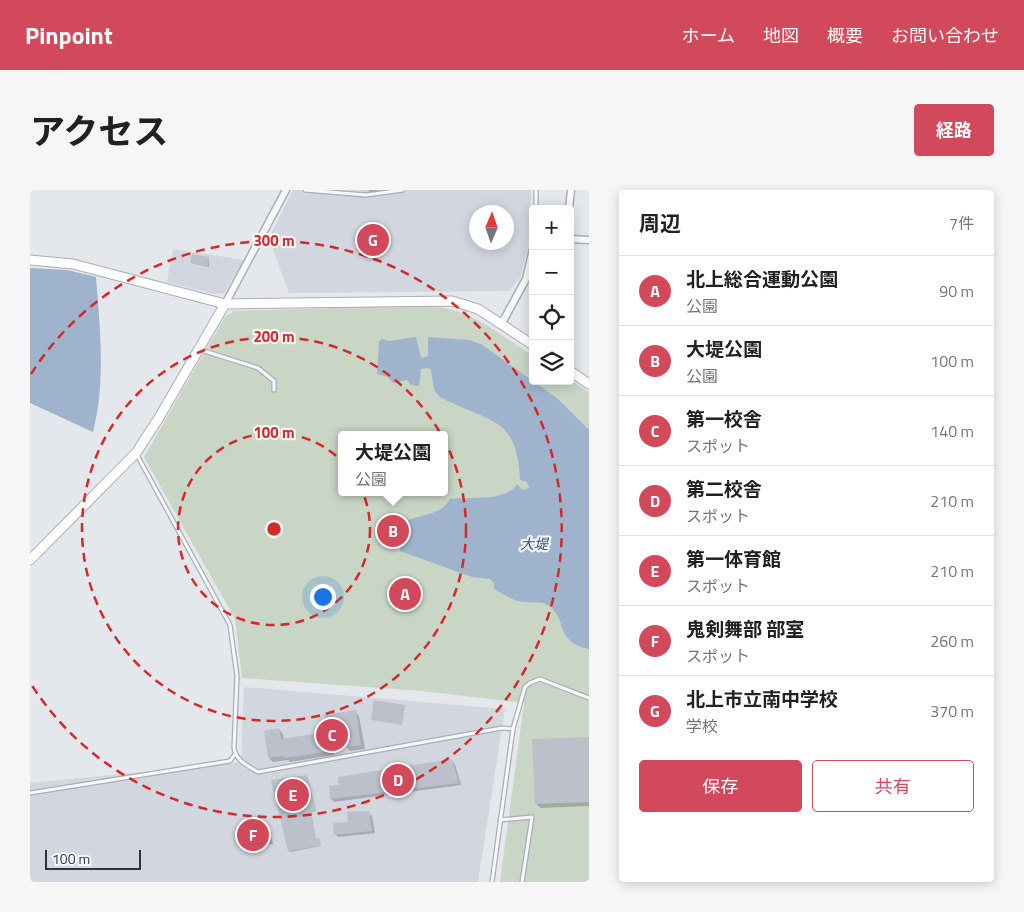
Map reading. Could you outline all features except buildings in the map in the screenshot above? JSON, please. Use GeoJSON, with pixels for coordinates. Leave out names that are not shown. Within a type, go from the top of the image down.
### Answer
{"type":"FeatureCollection","features":[{"type":"Feature","properties":{"kind":"street"},"geometry":{"type":"LineString","coordinates":[[30,560],[136,453],[225,304],[286,190]]}},
{"type":"Feature","properties":{"kind":"street"},"geometry":{"type":"LineString","coordinates":[[570,205],[572,190]]}},
{"type":"Feature","properties":{"kind":"street"},"geometry":{"type":"LineString","coordinates":[[574,239],[589,240]]}},
{"type":"Feature","properties":{"kind":"street"},"geometry":{"type":"LineString","coordinates":[[502,323],[526,279],[533,250]]}},
{"type":"Feature","properties":{"kind":"street"},"geometry":{"type":"LineString","coordinates":[[30,260],[73,264],[225,304],[452,301],[478,309],[529,342]]}},
{"type":"Feature","properties":{"kind":"street"},"geometry":{"type":"LineString","coordinates":[[574,374],[589,384]]}},
{"type":"Feature","properties":{"kind":"lane"},"geometry":{"type":"LineString","coordinates":[[305,190],[366,195],[403,190]]}},
{"type":"Feature","properties":{"kind":"lane"},"geometry":{"type":"LineString","coordinates":[[536,190],[536,205]]}},
{"type":"Feature","properties":{"kind":"lane"},"geometry":{"type":"LineString","coordinates":[[198,350],[258,368],[274,381],[274,390]]}},
{"type":"Feature","properties":{"kind":"lane"},"geometry":{"type":"LineString","coordinates":[[30,793],[230,761],[235,754],[236,676],[230,625],[136,453]]}},
{"type":"Feature","properties":{"kind":"lane"},"geometry":{"type":"LineString","coordinates":[[492,882],[513,729],[521,694],[530,682],[540,679],[589,698]]}},
{"type":"Feature","properties":{"kind":"lane"},"geometry":{"type":"LineString","coordinates":[[235,754],[242,762],[258,772],[502,728],[513,729]]}},
{"type":"Feature","properties":{"kind":"lane"},"geometry":{"type":"LineString","coordinates":[[500,820],[532,817],[522,882]]}},
{"type":"Feature","properties":{"kind":"shaded area"},"geometry":{"type":"Polygon","coordinates":[[[293,190],[531,190],[529,242],[520,277],[510,291],[289,293],[269,238],[293,190]]]}},
{"type":"Feature","properties":{"kind":"shaded area"},"geometry":{"type":"Polygon","coordinates":[[[173,249],[244,260],[224,293],[214,294],[167,282],[173,249]]]}},
{"type":"Feature","properties":{"kind":"shaded area"},"geometry":{"type":"Polygon","coordinates":[[[244,687],[505,709],[478,882],[30,882],[30,783],[241,762],[244,687]]]}},
{"type":"Feature","properties":{"kind":"green space"},"geometry":{"type":"Polygon","coordinates":[[[413,306],[440,307],[477,320],[529,353],[529,385],[574,385],[574,383],[589,392],[589,882],[500,882],[524,703],[422,691],[242,678],[235,619],[144,457],[225,317],[234,311],[413,306]]]}},
{"type":"Feature","properties":{"kind":"water"},"geometry":{"type":"Polygon","coordinates":[[[30,268],[67,270],[96,277],[101,375],[100,394],[93,432],[30,403],[30,268]]]}},
{"type":"Feature","properties":{"kind":"water","name":"大堤"},"geometry":{"type":"Polygon","coordinates":[[[416,337],[421,358],[428,356],[429,337],[468,340],[481,344],[529,378],[529,385],[538,385],[558,399],[589,430],[589,649],[578,646],[566,636],[555,611],[546,604],[515,600],[494,589],[494,583],[490,579],[472,577],[400,551],[398,532],[404,522],[436,512],[446,505],[450,499],[486,498],[505,494],[517,484],[523,490],[529,488],[527,482],[520,480],[518,459],[513,443],[506,432],[497,423],[486,417],[440,397],[434,390],[431,370],[428,368],[421,369],[419,386],[411,385],[407,380],[393,383],[388,377],[377,374],[379,341],[382,339],[389,341],[416,337]]]}},
{"type":"Feature","properties":{"kind":"place","name":"北上市立南中学校"},"geometry":{"type":"Point","coordinates":[373,240]}},
{"type":"Feature","properties":{"kind":"place","name":"大堤公園"},"geometry":{"type":"Point","coordinates":[393,531]}},
{"type":"Feature","properties":{"kind":"place","name":"北上総合運動公園"},"geometry":{"type":"Point","coordinates":[405,594]}},
{"type":"Feature","properties":{"kind":"place","name":"第一校舎"},"geometry":{"type":"Point","coordinates":[332,735]}},
{"type":"Feature","properties":{"kind":"place","name":"第二校舎"},"geometry":{"type":"Point","coordinates":[398,780]}},
{"type":"Feature","properties":{"kind":"place","name":"第一体育館"},"geometry":{"type":"Point","coordinates":[293,795]}},
{"type":"Feature","properties":{"kind":"place","name":"鬼剣舞部 部室"},"geometry":{"type":"Point","coordinates":[253,835]}}]}
